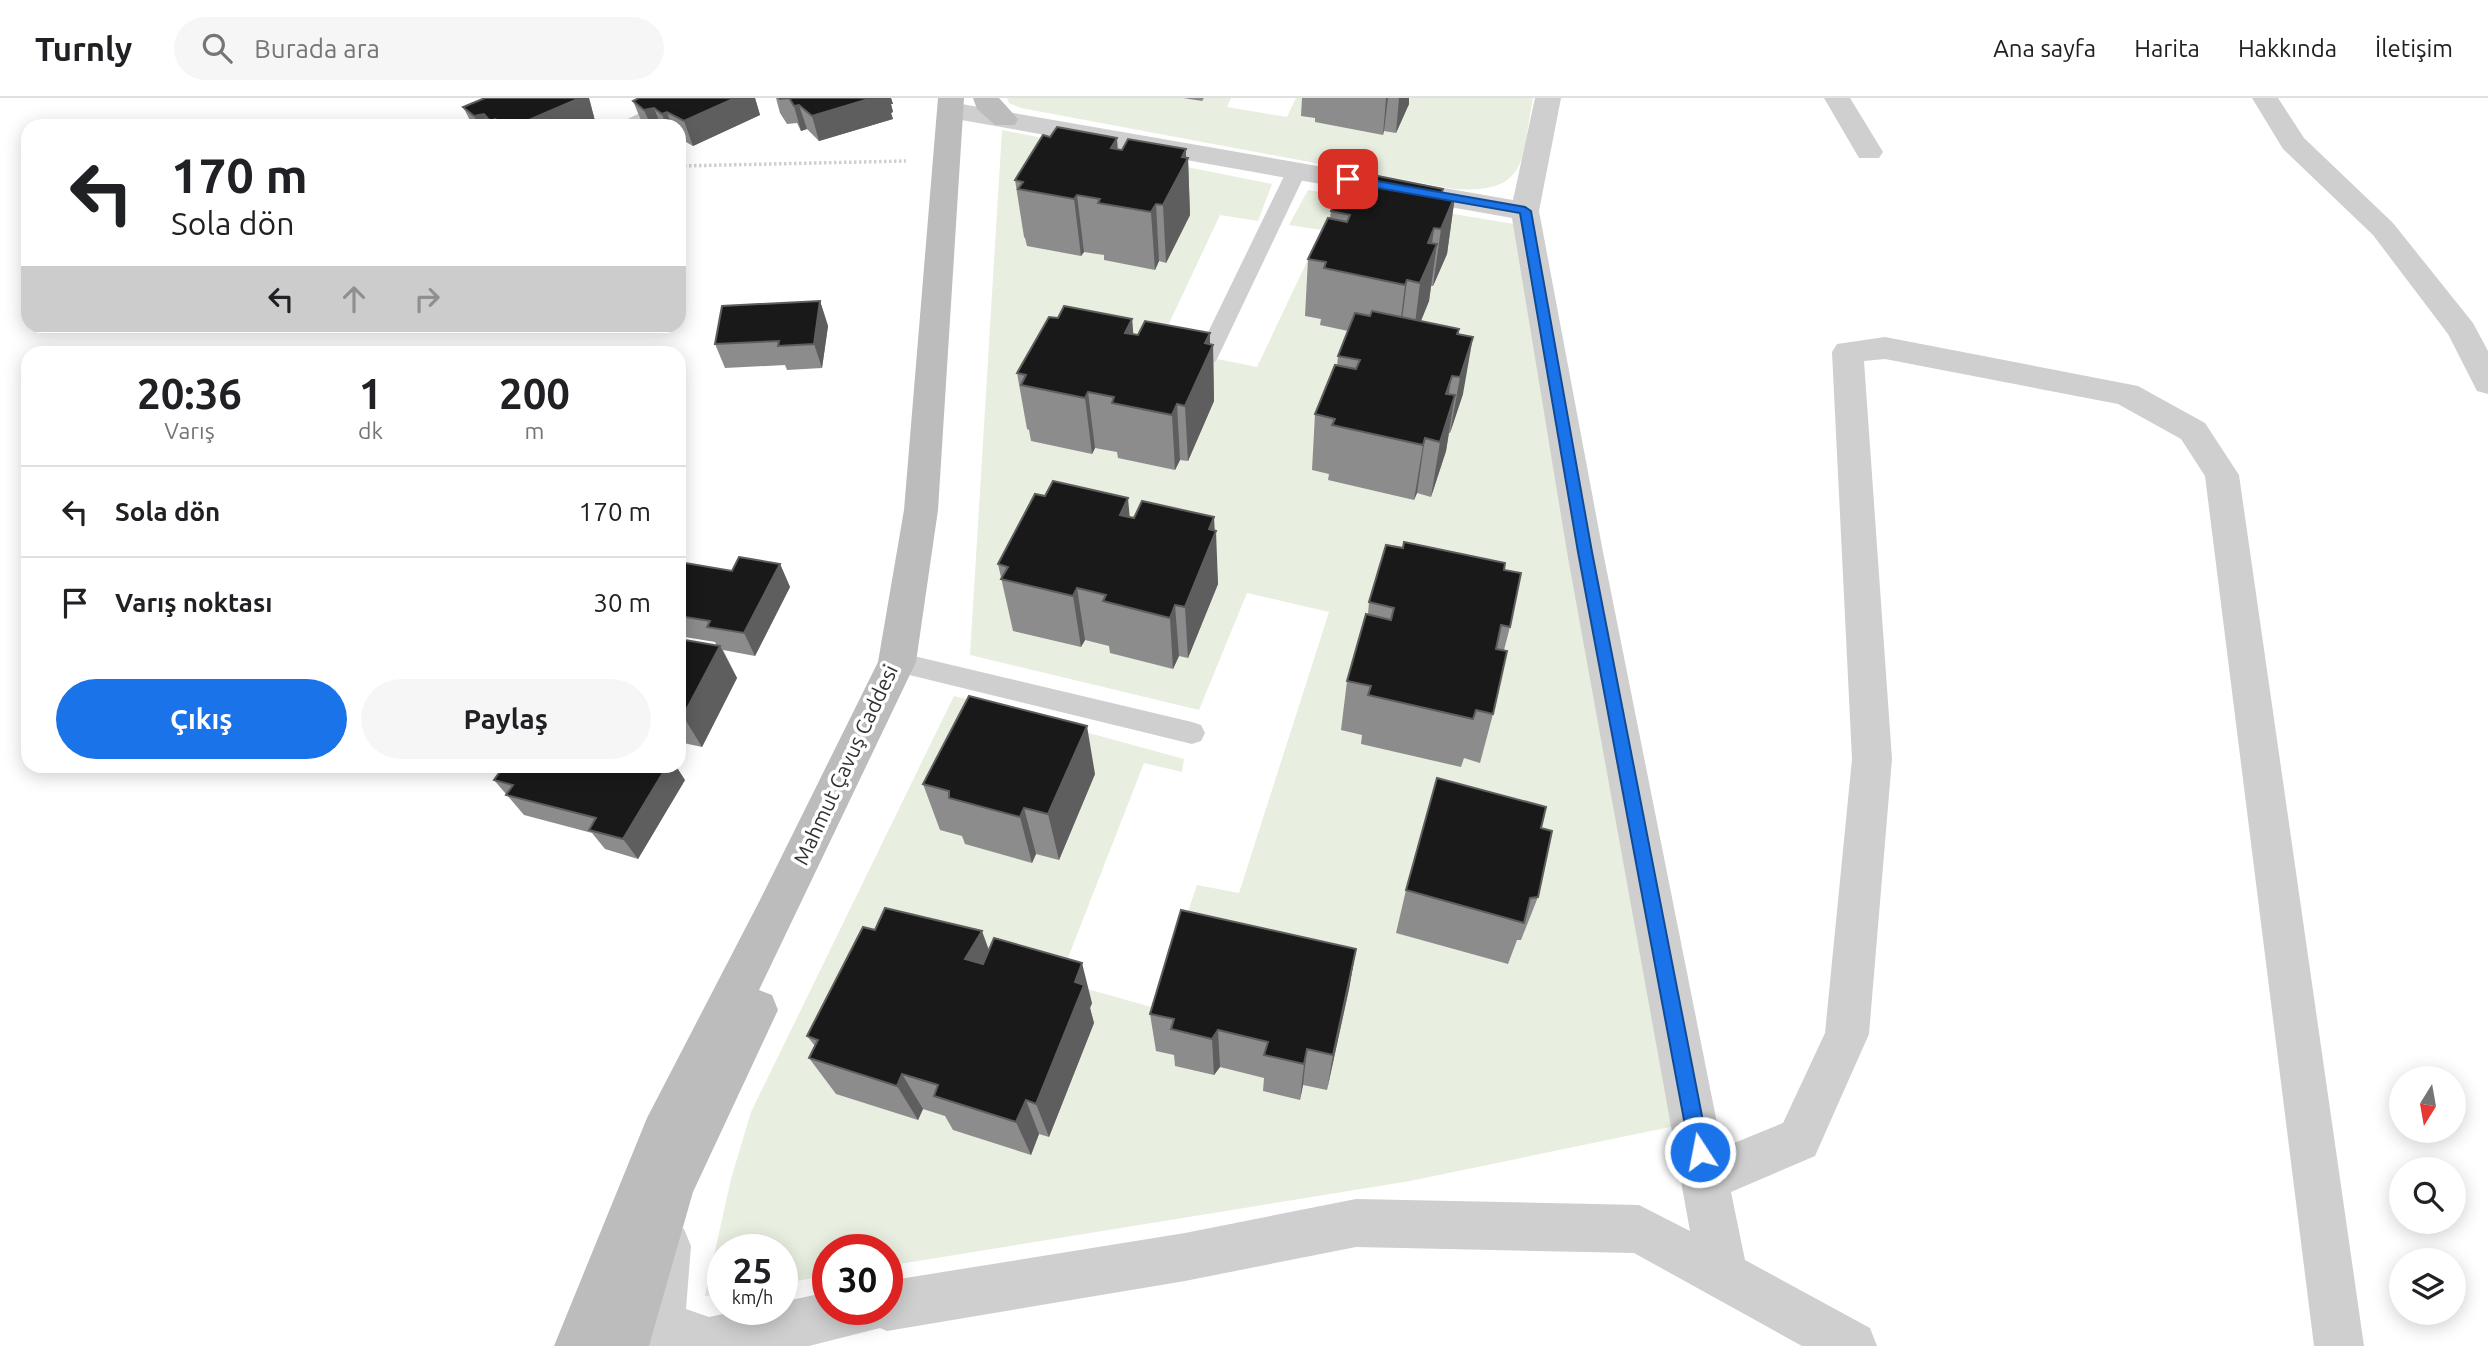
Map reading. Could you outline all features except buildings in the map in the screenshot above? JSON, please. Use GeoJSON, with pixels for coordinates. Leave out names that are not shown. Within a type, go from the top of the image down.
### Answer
{"type":"FeatureCollection","features":[{"type":"Feature","properties":{"kind":"main road","name":"Mahmut Çavuş Caddesi"},"geometry":{"type":"LineString","coordinates":[[579,1346],[663,1134],[775,914],[907,665],[946,160],[973,106]]}},
{"type":"Feature","properties":{"kind":"main road"},"geometry":{"type":"LineString","coordinates":[[624,1346],[671,1187],[907,665],[949,458],[973,106]]}},
{"type":"Feature","properties":{"kind":"street"},"geometry":{"type":"LineString","coordinates":[[1548,98],[1525,211],[1585,552],[1723,1275]]}},
{"type":"Feature","properties":{"kind":"street"},"geometry":{"type":"LineString","coordinates":[[1837,98],[1869,152]]}},
{"type":"Feature","properties":{"kind":"street"},"geometry":{"type":"LineString","coordinates":[[2264,98],[2294,143],[2383,229],[2462,330],[2488,383]]}},
{"type":"Feature","properties":{"kind":"street"},"geometry":{"type":"LineString","coordinates":[[973,106],[1297,170],[1525,211]]}},
{"type":"Feature","properties":{"kind":"street"},"geometry":{"type":"LineString","coordinates":[[1705,1179],[1799,1140],[1847,1034],[1872,759],[1848,352],[1885,348],[2127,394],[2193,430],[2222,475],[2339,1346]]}},
{"type":"Feature","properties":{"kind":"street"},"geometry":{"type":"LineString","coordinates":[[671,1187],[660,1325],[700,1344],[812,1320]]}},
{"type":"Feature","properties":{"kind":"street"},"geometry":{"type":"LineString","coordinates":[[903,1303],[1185,1257],[1356,1223],[1639,1229],[1852,1346]]}},
{"type":"Feature","properties":{"kind":"lane"},"geometry":{"type":"LineString","coordinates":[[638,119],[687,98]]}},
{"type":"Feature","properties":{"kind":"lane"},"geometry":{"type":"LineString","coordinates":[[1207,357],[1297,170]]}},
{"type":"Feature","properties":{"kind":"lane"},"geometry":{"type":"LineString","coordinates":[[907,665],[1192,733]]}},
{"type":"Feature","properties":{"kind":"path"},"geometry":{"type":"LineString","coordinates":[[686,166],[946,160]]}},
{"type":"Feature","properties":{"kind":"green space"},"geometry":{"type":"Polygon","coordinates":[[[1007,98],[1231,98],[1227,107],[1287,117],[1296,98],[1533,98],[1523,155],[1518,168],[1509,178],[1497,185],[1479,189],[1454,189],[1021,108],[1009,103],[1007,98]]]}},
{"type":"Feature","properties":{"kind":"green space"},"geometry":{"type":"Polygon","coordinates":[[[1002,130],[1272,184],[1258,221],[1220,215],[1158,347],[1257,367],[1322,230],[1289,225],[1308,190],[1514,224],[1675,1126],[1410,1181],[903,1263],[903,1234],[812,1234],[812,1278],[798,1281],[798,1234],[719,1234],[731,1179],[751,1112],[954,696],[1184,759],[1182,772],[1144,763],[1059,981],[1155,1008],[1197,885],[1239,893],[1329,612],[1247,593],[1199,710],[970,655],[1002,130]]]}},
{"type":"Feature","properties":{"kind":"route"},"geometry":{"type":"LineString","coordinates":[[1348,179],[1525,211],[1585,552],[1700,1152]]}}]}
